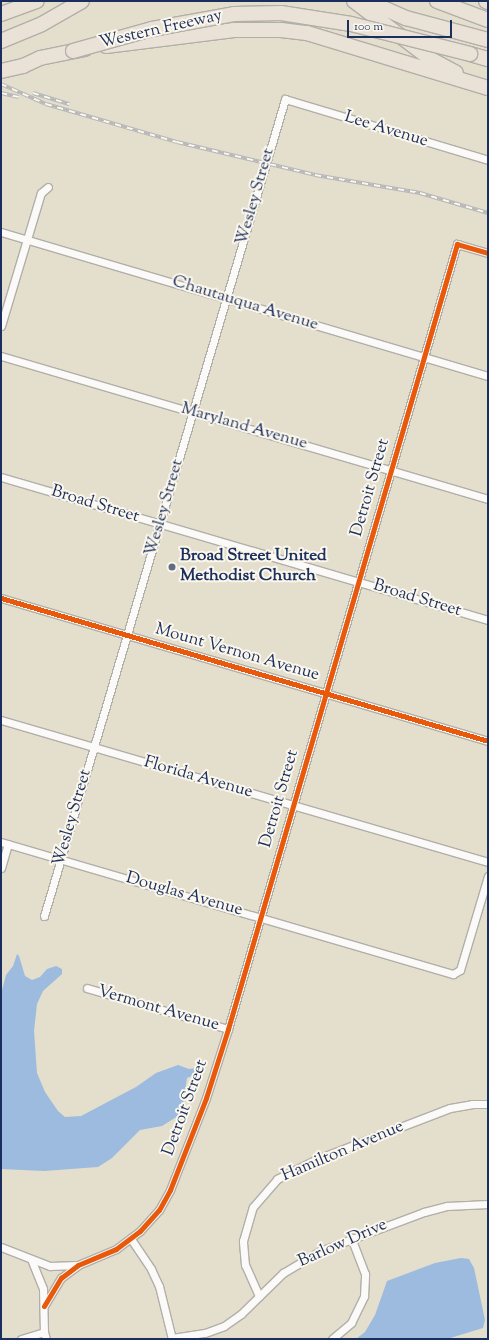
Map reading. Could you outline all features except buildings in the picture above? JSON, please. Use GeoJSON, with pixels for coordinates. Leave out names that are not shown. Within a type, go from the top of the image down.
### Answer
{"type":"FeatureCollection","features":[{"type":"Feature","properties":{"kind":"highway"},"geometry":{"type":"LineString","coordinates":[[1,14],[37,1]]}},
{"type":"Feature","properties":{"kind":"highway"},"geometry":{"type":"LineString","coordinates":[[1,41],[42,24],[82,1]]}},
{"type":"Feature","properties":{"kind":"highway"},"geometry":{"type":"LineString","coordinates":[[354,1],[432,60],[488,88]]}},
{"type":"Feature","properties":{"kind":"highway"},"geometry":{"type":"LineString","coordinates":[[367,1],[406,18],[488,40]]}},
{"type":"Feature","properties":{"kind":"highway"},"geometry":{"type":"LineString","coordinates":[[437,1],[488,20]]}},
{"type":"Feature","properties":{"kind":"highway","name":"Western Freeway"},"geometry":{"type":"LineString","coordinates":[[1,71],[23,66],[40,58],[73,51],[152,29],[234,14],[281,13],[351,24],[488,59]]}},
{"type":"Feature","properties":{"kind":"highway"},"geometry":{"type":"LineString","coordinates":[[73,51],[258,29],[307,33],[368,54],[488,88]]}},
{"type":"Feature","properties":{"kind":"street","name":"Lee Avenue"},"geometry":{"type":"LineString","coordinates":[[285,99],[488,160]]}},
{"type":"Feature","properties":{"kind":"street","name":"Wesley Street"},"geometry":{"type":"LineString","coordinates":[[44,916],[285,99]]}},
{"type":"Feature","properties":{"kind":"street"},"geometry":{"type":"LineString","coordinates":[[1,326],[26,240],[42,194],[48,186]]}},
{"type":"Feature","properties":{"kind":"street","name":"Chautauqua Avenue"},"geometry":{"type":"LineString","coordinates":[[1,232],[488,376]]}},
{"type":"Feature","properties":{"kind":"street","name":"Detroit Street"},"geometry":{"type":"LineString","coordinates":[[44,1306],[61,1278],[78,1265],[103,1256],[131,1239],[149,1222],[170,1190],[206,1098],[228,1029],[457,244],[488,253]]}},
{"type":"Feature","properties":{"kind":"street","name":"Maryland Avenue"},"geometry":{"type":"LineString","coordinates":[[1,356],[488,499]]}},
{"type":"Feature","properties":{"kind":"street","name":"Broad Street"},"geometry":{"type":"LineString","coordinates":[[1,477],[488,620]]}},
{"type":"Feature","properties":{"kind":"street","name":"Mount Vernon Avenue"},"geometry":{"type":"LineString","coordinates":[[1,598],[488,741]]}},
{"type":"Feature","properties":{"kind":"street","name":"Florida Avenue"},"geometry":{"type":"LineString","coordinates":[[1,720],[488,862]]}},
{"type":"Feature","properties":{"kind":"street"},"geometry":{"type":"LineString","coordinates":[[1,868],[5,843]]}},
{"type":"Feature","properties":{"kind":"street","name":"Douglas Avenue"},"geometry":{"type":"LineString","coordinates":[[5,843],[453,974],[458,973],[488,876]]}},
{"type":"Feature","properties":{"kind":"street","name":"Vermont Avenue"},"geometry":{"type":"LineString","coordinates":[[87,988],[228,1029]]}},
{"type":"Feature","properties":{"kind":"street","name":"Hamilton Avenue"},"geometry":{"type":"LineString","coordinates":[[259,1296],[245,1265],[243,1241],[253,1207],[277,1179],[304,1164],[450,1108],[472,1104],[488,1104]]}},
{"type":"Feature","properties":{"kind":"street","name":"Barlow Drive"},"geometry":{"type":"LineString","coordinates":[[172,1339],[205,1333],[224,1326],[241,1314],[259,1296],[298,1263],[351,1238],[424,1212],[446,1206],[488,1204]]}},
{"type":"Feature","properties":{"kind":"street"},"geometry":{"type":"LineString","coordinates":[[332,1339],[351,1323],[364,1296],[365,1274],[351,1238]]}},
{"type":"Feature","properties":{"kind":"street"},"geometry":{"type":"LineString","coordinates":[[131,1239],[151,1269],[159,1286],[172,1339]]}},
{"type":"Feature","properties":{"kind":"street"},"geometry":{"type":"LineString","coordinates":[[1,1248],[50,1266],[78,1265]]}},
{"type":"Feature","properties":{"kind":"street"},"geometry":{"type":"LineString","coordinates":[[21,1339],[45,1335],[43,1288],[31,1259]]}},
{"type":"Feature","properties":{"kind":"water"},"geometry":{"type":"Polygon","coordinates":[[[17,954],[25,976],[32,980],[40,977],[47,969],[56,966],[62,969],[62,974],[43,991],[37,1004],[34,1031],[37,1073],[45,1092],[58,1111],[65,1117],[81,1116],[136,1087],[156,1073],[178,1065],[189,1069],[206,1067],[202,1072],[187,1078],[183,1105],[178,1116],[162,1126],[140,1130],[112,1158],[98,1167],[44,1171],[1,1169],[1,994],[6,975],[13,966],[17,954]]]}},
{"type":"Feature","properties":{"kind":"water"},"geometry":{"type":"Polygon","coordinates":[[[461,1258],[469,1259],[474,1268],[485,1320],[483,1328],[447,1339],[356,1339],[365,1332],[375,1315],[387,1281],[435,1263],[461,1258]]]}},
{"type":"Feature","properties":{"kind":"railway"},"geometry":{"type":"LineString","coordinates":[[1,84],[46,104],[177,142],[315,175],[420,193],[488,213]]}},
{"type":"Feature","properties":{"kind":"railway"},"geometry":{"type":"LineString","coordinates":[[1,93],[19,97]]}},
{"type":"Feature","properties":{"kind":"railway"},"geometry":{"type":"LineString","coordinates":[[33,93],[69,104]]}},
{"type":"Feature","properties":{"kind":"cycle path"},"geometry":{"type":"LineString","coordinates":[[44,1306],[61,1278],[78,1265],[116,1249],[140,1231],[159,1210],[170,1190],[206,1098],[228,1029],[457,244],[488,253]]}},
{"type":"Feature","properties":{"kind":"cycle path"},"geometry":{"type":"LineString","coordinates":[[1,598],[488,741]]}},
{"type":"Feature","properties":{"kind":"place","name":"Broad Street United Methodist Church"},"geometry":{"type":"Point","coordinates":[172,567]}}]}
